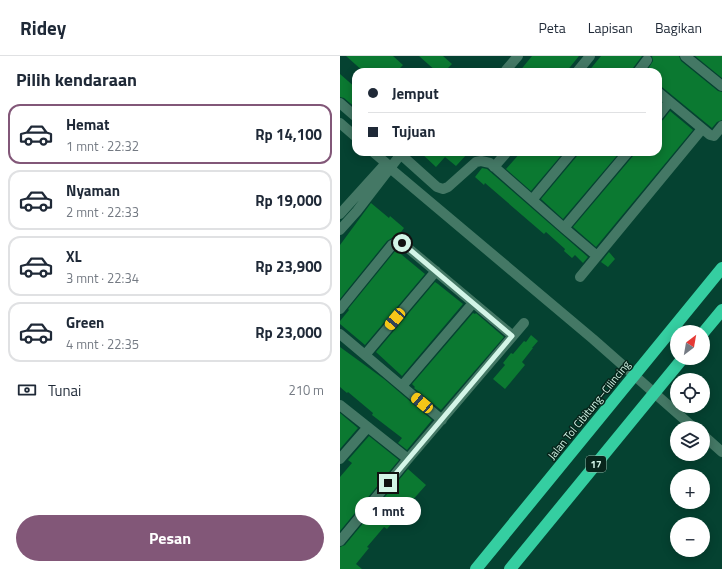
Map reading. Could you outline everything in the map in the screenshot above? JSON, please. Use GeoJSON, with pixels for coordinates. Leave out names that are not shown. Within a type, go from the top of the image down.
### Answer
{"type":"FeatureCollection","features":[{"type":"Feature","properties":{"kind":"highway","name":"Jalan Tol Cibitung–Cilincing"},"geometry":{"type":"LineString","coordinates":[[476,569],[722,268]]}},
{"type":"Feature","properties":{"kind":"highway"},"geometry":{"type":"LineString","coordinates":[[710,325],[722,310]]}},
{"type":"Feature","properties":{"kind":"highway","name":"17"},"geometry":{"type":"LineString","coordinates":[[510,569],[677,365]]}},
{"type":"Feature","properties":{"kind":"street"},"geometry":{"type":"LineString","coordinates":[[508,68],[518,56]]}},
{"type":"Feature","properties":{"kind":"street"},"geometry":{"type":"LineString","coordinates":[[580,68],[590,56]]}},
{"type":"Feature","properties":{"kind":"street"},"geometry":{"type":"LineString","coordinates":[[685,56],[722,86]]}},
{"type":"Feature","properties":{"kind":"street"},"geometry":{"type":"LineString","coordinates":[[641,68],[647,60]]}},
{"type":"Feature","properties":{"kind":"street"},"geometry":{"type":"LineString","coordinates":[[662,95],[712,136],[714,136],[722,126]]}},
{"type":"Feature","properties":{"kind":"street"},"geometry":{"type":"LineString","coordinates":[[662,111],[670,102]]}},
{"type":"Feature","properties":{"kind":"street"},"geometry":{"type":"LineString","coordinates":[[340,103],[352,114]]}},
{"type":"Feature","properties":{"kind":"street"},"geometry":{"type":"LineString","coordinates":[[340,123],[352,134]]}},
{"type":"Feature","properties":{"kind":"street"},"geometry":{"type":"LineString","coordinates":[[580,277],[702,129]]}},
{"type":"Feature","properties":{"kind":"street"},"geometry":{"type":"LineString","coordinates":[[377,156],[593,339],[686,421]]}},
{"type":"Feature","properties":{"kind":"street"},"geometry":{"type":"LineString","coordinates":[[340,214],[396,156]]}},
{"type":"Feature","properties":{"kind":"street"},"geometry":{"type":"LineString","coordinates":[[402,156],[437,187],[443,189],[448,187],[476,162],[486,161],[490,163],[597,256]]}},
{"type":"Feature","properties":{"kind":"street"},"geometry":{"type":"LineString","coordinates":[[494,167],[504,156]]}},
{"type":"Feature","properties":{"kind":"street"},"geometry":{"type":"LineString","coordinates":[[532,200],[569,156]]}},
{"type":"Feature","properties":{"kind":"street"},"geometry":{"type":"LineString","coordinates":[[564,228],[625,156]]}},
{"type":"Feature","properties":{"kind":"street"},"geometry":{"type":"LineString","coordinates":[[340,230],[357,211],[388,166]]}},
{"type":"Feature","properties":{"kind":"street"},"geometry":{"type":"LineString","coordinates":[[350,203],[357,211]]}},
{"type":"Feature","properties":{"kind":"street"},"geometry":{"type":"LineString","coordinates":[[340,309],[394,244],[402,243],[512,336]]}},
{"type":"Feature","properties":{"kind":"street"},"geometry":{"type":"LineString","coordinates":[[365,355],[436,271]]}},
{"type":"Feature","properties":{"kind":"street"},"geometry":{"type":"LineString","coordinates":[[402,386],[473,302]]}},
{"type":"Feature","properties":{"kind":"street"},"geometry":{"type":"LineString","coordinates":[[340,541],[524,323]]}},
{"type":"Feature","properties":{"kind":"street"},"geometry":{"type":"LineString","coordinates":[[340,334],[442,420]]}},
{"type":"Feature","properties":{"kind":"street"},"geometry":{"type":"LineString","coordinates":[[340,404],[408,459]]}},
{"type":"Feature","properties":{"kind":"street"},"geometry":{"type":"LineString","coordinates":[[340,459],[368,426]]}},
{"type":"Feature","properties":{"kind":"street"},"geometry":{"type":"LineString","coordinates":[[710,442],[722,452]]}},
{"type":"Feature","properties":{"kind":"building"},"geometry":{"type":"Polygon","coordinates":[[[346,56],[393,56],[403,65],[400,68],[360,68],[346,56]]]}},
{"type":"Feature","properties":{"kind":"building"},"geometry":{"type":"Polygon","coordinates":[[[419,56],[443,56],[452,64],[448,68],[432,68],[419,56]]]}},
{"type":"Feature","properties":{"kind":"building"},"geometry":{"type":"Polygon","coordinates":[[[532,56],[579,56],[569,68],[522,68],[532,56]]]}},
{"type":"Feature","properties":{"kind":"building"},"geometry":{"type":"Polygon","coordinates":[[[601,56],[642,56],[633,68],[591,68],[601,56]]]}},
{"type":"Feature","properties":{"kind":"building"},"geometry":{"type":"Polygon","coordinates":[[[652,56],[679,56],[681,61],[718,91],[722,92],[722,120],[717,122],[712,128],[662,87],[662,68],[649,68],[653,61],[652,56]]]}},
{"type":"Feature","properties":{"kind":"building"},"geometry":{"type":"Polygon","coordinates":[[[695,56],[722,56],[722,78],[695,56]]]}},
{"type":"Feature","properties":{"kind":"building"},"geometry":{"type":"Polygon","coordinates":[[[340,74],[352,84],[352,105],[344,98],[340,97],[340,74]]]}},
{"type":"Feature","properties":{"kind":"building"},"geometry":{"type":"Polygon","coordinates":[[[670,111],[693,130],[596,247],[573,227],[633,156],[662,156],[663,120],[670,111]]]}},
{"type":"Feature","properties":{"kind":"building"},"geometry":{"type":"Polygon","coordinates":[[[424,156],[465,156],[456,166],[445,157],[436,167],[424,156]]]}},
{"type":"Feature","properties":{"kind":"building"},"geometry":{"type":"Polygon","coordinates":[[[517,156],[561,156],[531,191],[506,169],[517,156]]]}},
{"type":"Feature","properties":{"kind":"building"},"geometry":{"type":"Polygon","coordinates":[[[577,156],[617,156],[563,219],[541,199],[577,156]]]}},
{"type":"Feature","properties":{"kind":"building"},"geometry":{"type":"Polygon","coordinates":[[[482,168],[487,169],[588,257],[583,263],[575,255],[572,258],[564,251],[565,249],[546,232],[544,234],[485,183],[484,185],[475,177],[482,168]]]}},
{"type":"Feature","properties":{"kind":"building"},"geometry":{"type":"Polygon","coordinates":[[[371,203],[404,228],[398,236],[395,236],[387,241],[340,299],[340,245],[371,203]]]}},
{"type":"Feature","properties":{"kind":"building"},"geometry":{"type":"Polygon","coordinates":[[[396,250],[425,274],[365,345],[340,324],[340,321],[396,250]]]}},
{"type":"Feature","properties":{"kind":"building"},"geometry":{"type":"Polygon","coordinates":[[[609,252],[615,259],[608,267],[601,262],[609,252]]]}},
{"type":"Feature","properties":{"kind":"building"},"geometry":{"type":"Polygon","coordinates":[[[435,282],[463,304],[402,376],[376,352],[435,282]]]}},
{"type":"Feature","properties":{"kind":"building"},"geometry":{"type":"Polygon","coordinates":[[[473,313],[476,313],[504,337],[441,410],[414,388],[415,387],[412,384],[473,313]]]}},
{"type":"Feature","properties":{"kind":"building"},"geometry":{"type":"Polygon","coordinates":[[[531,335],[538,341],[522,362],[525,365],[505,389],[493,379],[505,365],[503,363],[511,353],[513,354],[531,335]]]}},
{"type":"Feature","properties":{"kind":"building"},"geometry":{"type":"Polygon","coordinates":[[[340,347],[384,379],[432,420],[407,450],[398,443],[402,438],[372,415],[373,413],[340,387],[340,347]]]}},
{"type":"Feature","properties":{"kind":"building"},"geometry":{"type":"Polygon","coordinates":[[[340,413],[358,428],[340,449],[340,413]]]}},
{"type":"Feature","properties":{"kind":"building"},"geometry":{"type":"Polygon","coordinates":[[[369,436],[399,460],[340,531],[340,477],[352,463],[348,460],[369,436]]]}},
{"type":"Feature","properties":{"kind":"building"},"geometry":{"type":"Polygon","coordinates":[[[408,469],[426,485],[387,529],[384,527],[367,547],[369,548],[356,564],[362,569],[340,569],[340,547],[345,545],[408,469]]]}},
{"type":"Feature","properties":{"kind":"route"},"geometry":{"type":"LineString","coordinates":[[388,483],[512,336],[402,243]]}}]}
